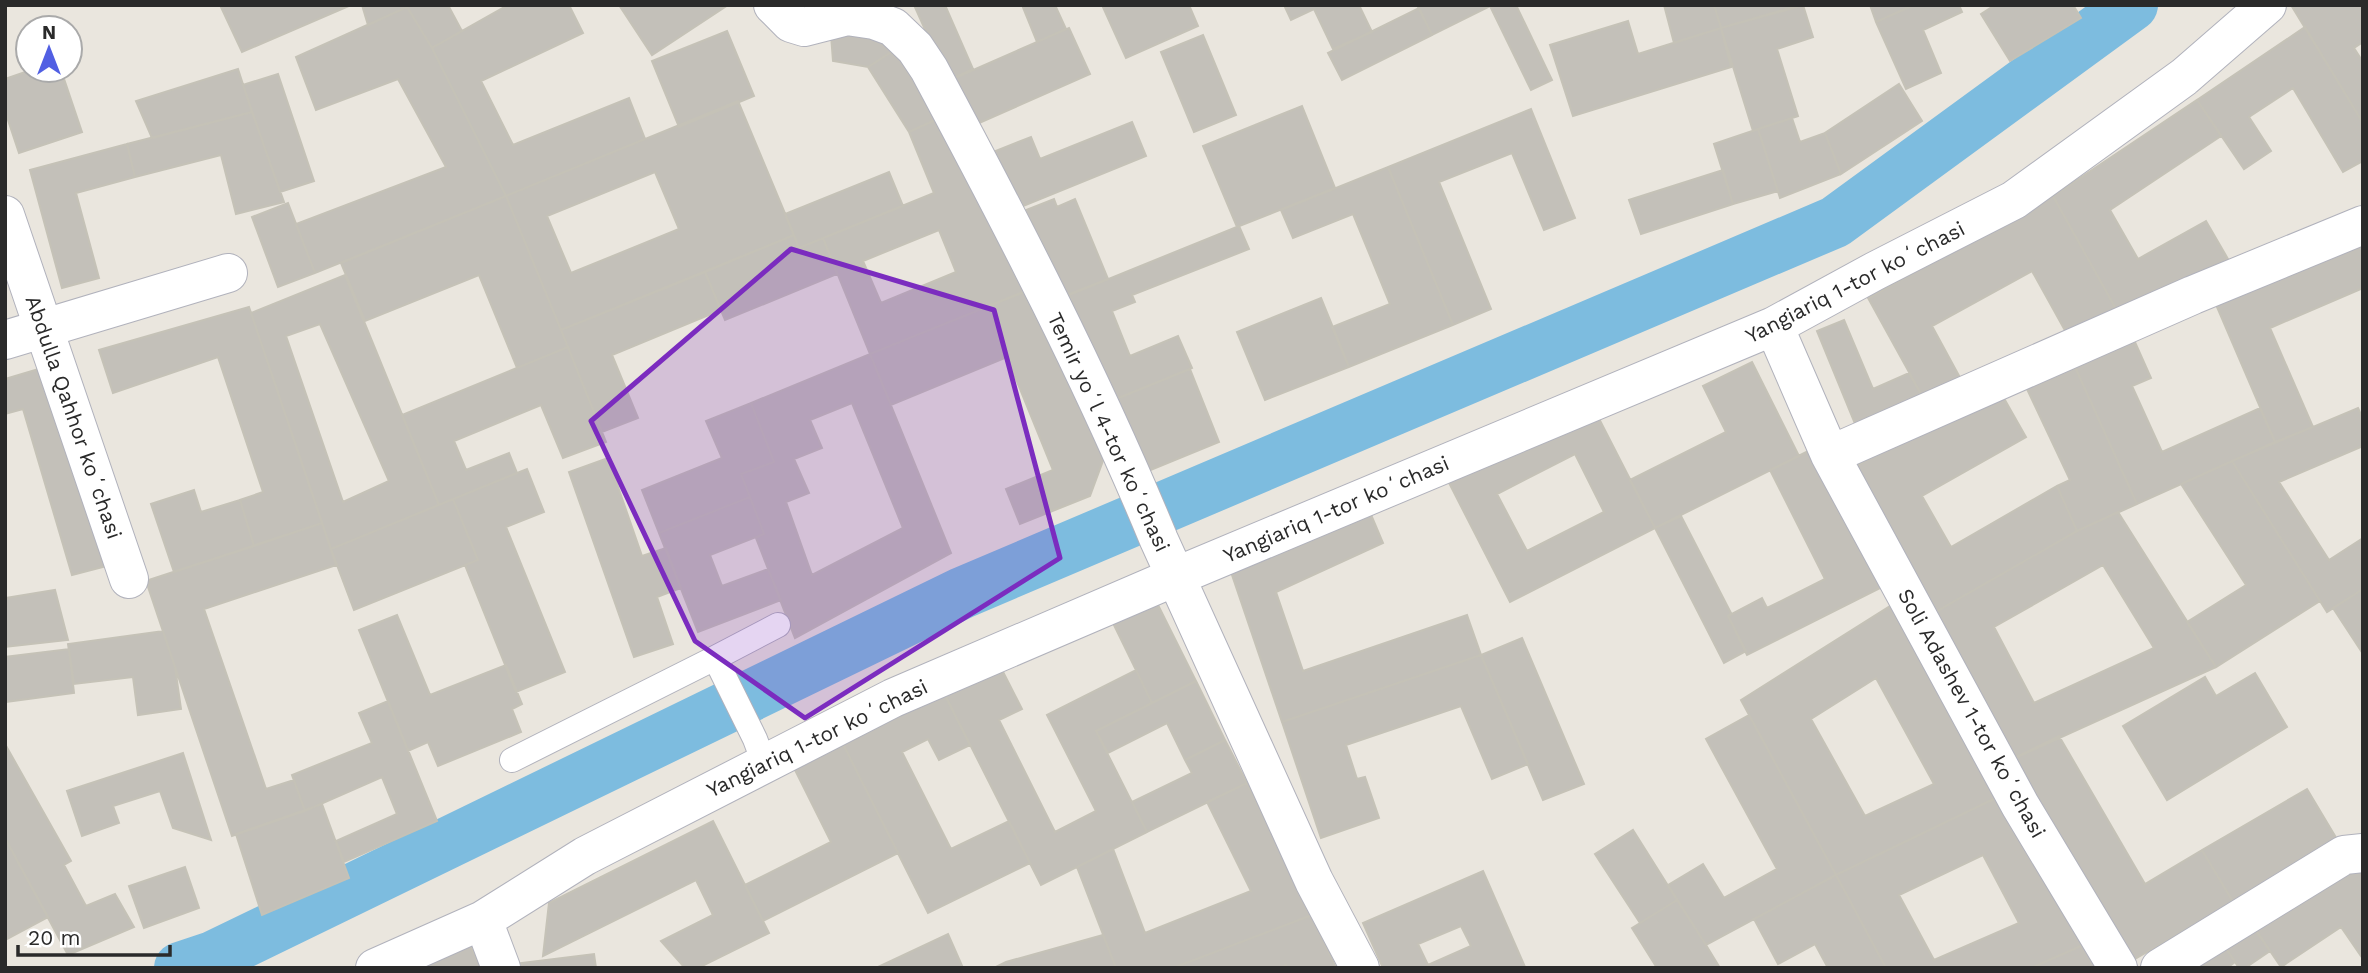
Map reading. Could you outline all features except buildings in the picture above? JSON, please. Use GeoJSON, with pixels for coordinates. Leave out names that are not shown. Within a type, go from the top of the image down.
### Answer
{"type":"FeatureCollection","features":[{"type":"Feature","properties":{"kind":"street","name":"Temir yoʻl 4-tor koʻchasi"},"geometry":{"type":"LineString","coordinates":[[773,5],[791,23],[804,27],[847,16],[874,20],[893,27],[915,48],[929,69],[1005,211],[1136,485],[1314,881],[1360,968]]}},
{"type":"Feature","properties":{"kind":"street","name":"Yangiariq 1-tor koʻchasi"},"geometry":{"type":"LineString","coordinates":[[375,968],[483,920],[760,751],[893,698],[1774,326],[2014,200],[2184,77],[2267,5]]}},
{"type":"Feature","properties":{"kind":"street","name":"Abdulla Qahhor koʻchasi"},"geometry":{"type":"LineString","coordinates":[[5,215],[129,579]]}},
{"type":"Feature","properties":{"kind":"street"},"geometry":{"type":"LineString","coordinates":[[1830,455],[2193,295],[2363,225]]}},
{"type":"Feature","properties":{"kind":"street"},"geometry":{"type":"LineString","coordinates":[[5,340],[228,273]]}},
{"type":"Feature","properties":{"kind":"street","name":"Soli Adashev 1-tor koʻchasi"},"geometry":{"type":"LineString","coordinates":[[1774,326],[1830,455],[2020,805],[2118,968]]}},
{"type":"Feature","properties":{"kind":"street"},"geometry":{"type":"LineString","coordinates":[[2160,968],[2344,855],[2363,853]]}},
{"type":"Feature","properties":{"kind":"street"},"geometry":{"type":"LineString","coordinates":[[483,920],[501,968]]}},
{"type":"Feature","properties":{"kind":"lane"},"geometry":{"type":"LineString","coordinates":[[512,760],[778,625]]}},
{"type":"Feature","properties":{"kind":"lane"},"geometry":{"type":"LineString","coordinates":[[715,658],[760,751]]}},
{"type":"Feature","properties":{"kind":"highlighted area"},"geometry":{"type":"Polygon","coordinates":[[[791,249],[994,310],[1060,558],[805,718],[695,641],[591,421],[791,249]]]}},
{"type":"Feature","properties":{"kind":"waterway"},"geometry":{"type":"LineString","coordinates":[[180,968],[213,957],[962,593],[1835,222],[2132,5]]}}]}
